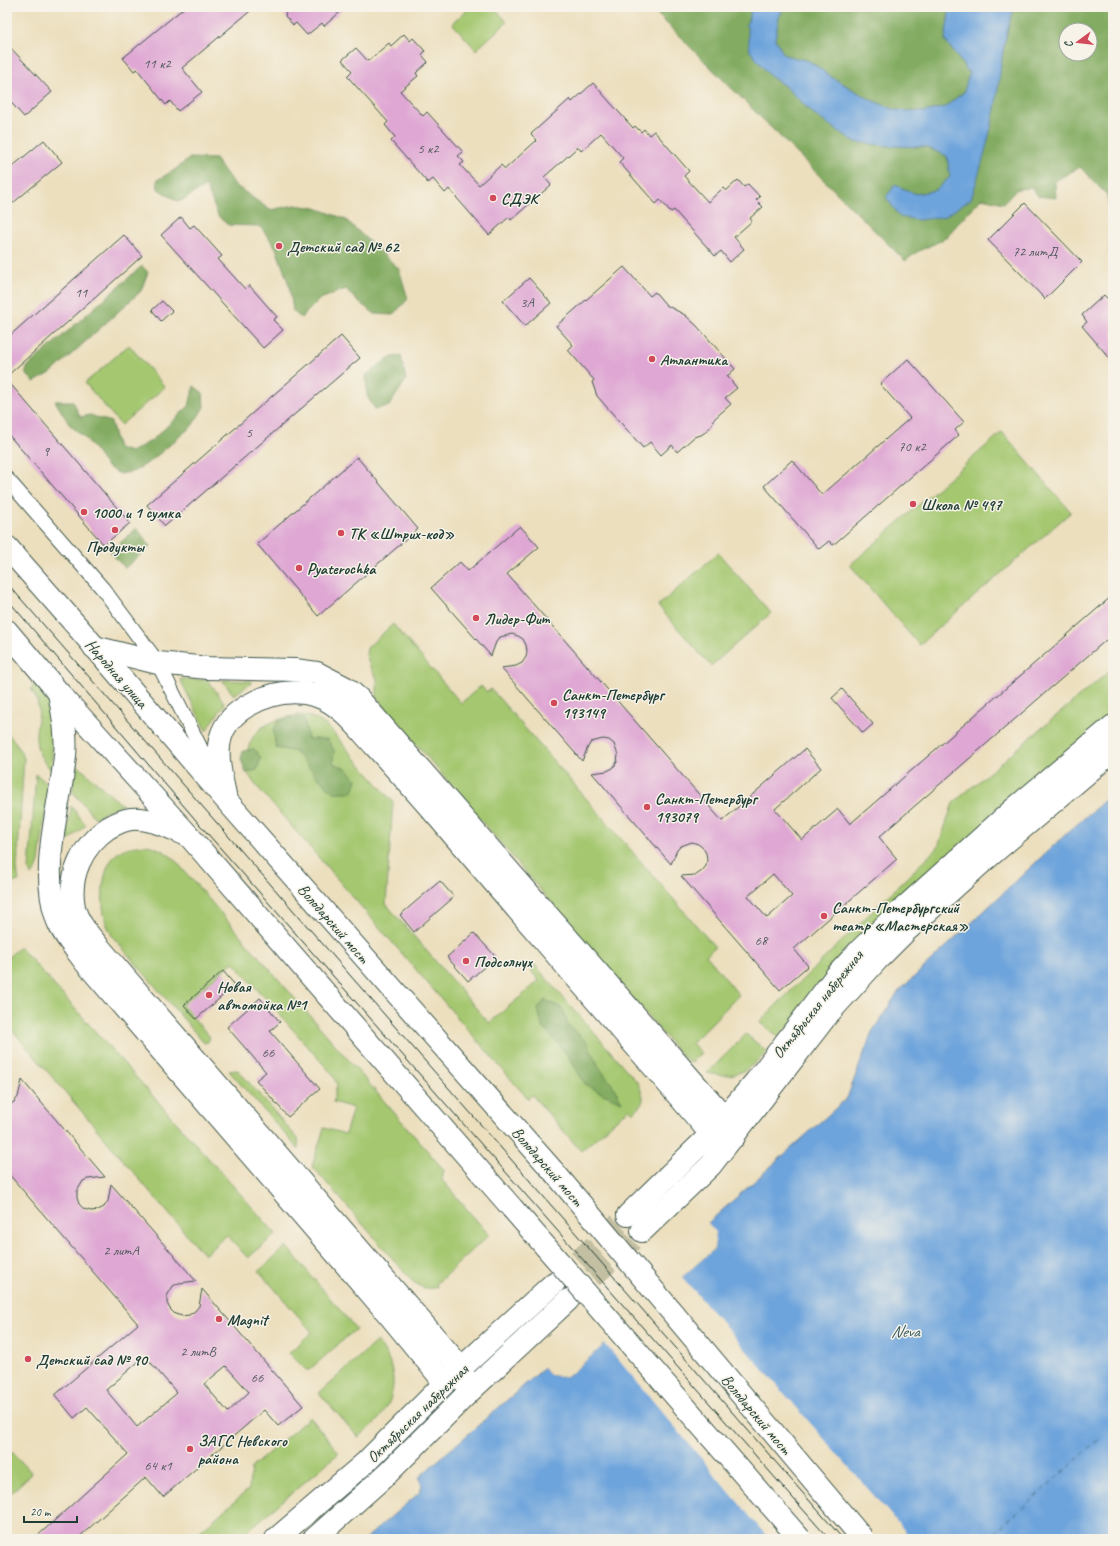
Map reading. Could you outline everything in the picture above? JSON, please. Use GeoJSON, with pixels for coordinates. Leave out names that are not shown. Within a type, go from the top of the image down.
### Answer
{"type":"FeatureCollection","features":[{"type":"Feature","properties":{"kind":"main road","name":"Народная улица"},"geometry":{"type":"LineString","coordinates":[[7,547],[226,800]]}},
{"type":"Feature","properties":{"kind":"main road"},"geometry":{"type":"LineString","coordinates":[[7,631],[59,692],[189,836],[800,1539]]}},
{"type":"Feature","properties":{"kind":"main road"},"geometry":{"type":"LineString","coordinates":[[94,647],[158,663],[208,668],[295,670],[317,673],[346,688],[359,699],[723,1130]]}},
{"type":"Feature","properties":{"kind":"main road"},"geometry":{"type":"LineString","coordinates":[[59,692],[65,723],[65,756],[54,826],[49,883],[57,920],[66,936],[85,962],[390,1316],[445,1383]]}},
{"type":"Feature","properties":{"kind":"main road"},"geometry":{"type":"LineString","coordinates":[[226,800],[219,765],[219,741],[228,722],[241,709],[262,698],[282,693],[299,693],[317,696],[332,704],[346,714],[723,1130]]}},
{"type":"Feature","properties":{"kind":"main road","name":"Октябрьская набережная"},"geometry":{"type":"LineString","coordinates":[[642,1231],[711,1165],[723,1130],[756,1081],[836,976],[860,950],[895,916],[1004,818],[1113,726]]}},
{"type":"Feature","properties":{"kind":"main road","name":"Октябрьская набережная"},"geometry":{"type":"LineString","coordinates":[[628,1215],[723,1130],[877,960],[907,930],[979,865],[1113,751]]}},
{"type":"Feature","properties":{"kind":"main road","name":"Володарский мост"},"geometry":{"type":"LineString","coordinates":[[226,800],[554,1172],[864,1539]]}},
{"type":"Feature","properties":{"kind":"main road"},"geometry":{"type":"LineString","coordinates":[[189,836],[151,821],[140,819],[129,819],[115,824],[100,834],[87,848],[73,878],[72,894],[74,909],[85,931],[462,1369],[468,1393]]}},
{"type":"Feature","properties":{"kind":"main road","name":"Октябрьская набережная"},"geometry":{"type":"LineString","coordinates":[[276,1539],[366,1462],[445,1383],[554,1283]]}},
{"type":"Feature","properties":{"kind":"main road","name":"Октябрьская набережная"},"geometry":{"type":"LineString","coordinates":[[314,1539],[387,1474],[468,1393],[568,1300]]}},
{"type":"Feature","properties":{"kind":"street"},"geometry":{"type":"LineString","coordinates":[[7,479],[103,589],[158,663],[226,800]]}},
{"type":"Feature","properties":{"kind":"green space"},"geometry":{"type":"Polygon","coordinates":[[[471,7],[494,7],[507,22],[476,50],[452,23],[471,7]]]}},
{"type":"Feature","properties":{"kind":"green space"},"geometry":{"type":"Polygon","coordinates":[[[650,7],[752,7],[747,24],[770,76],[786,87],[816,116],[890,146],[926,147],[947,156],[950,177],[936,190],[916,194],[895,185],[944,217],[995,105],[1003,51],[1011,16],[1015,7],[1113,7],[1113,249],[1109,253],[1112,231],[1107,195],[1080,167],[1055,181],[1056,198],[1038,196],[1031,188],[1017,189],[1004,203],[982,198],[944,239],[917,252],[905,261],[650,7]]]}},
{"type":"Feature","properties":{"kind":"green space"},"geometry":{"type":"Polygon","coordinates":[[[784,7],[950,7],[945,40],[969,73],[964,92],[945,107],[924,112],[896,110],[871,100],[833,78],[809,61],[784,55],[775,39],[779,17],[784,7]]]}},
{"type":"Feature","properties":{"kind":"green space"},"geometry":{"type":"Polygon","coordinates":[[[190,158],[215,159],[235,185],[270,210],[295,205],[316,208],[345,219],[399,269],[408,299],[393,315],[375,314],[357,301],[346,289],[320,299],[301,318],[293,311],[289,285],[276,248],[260,226],[228,225],[218,216],[206,186],[179,202],[158,189],[157,180],[173,171],[190,158]]]}},
{"type":"Feature","properties":{"kind":"green space"},"geometry":{"type":"Polygon","coordinates":[[[142,266],[148,272],[141,291],[51,373],[34,382],[25,373],[28,366],[142,266]]]}},
{"type":"Feature","properties":{"kind":"green space"},"geometry":{"type":"Polygon","coordinates":[[[129,345],[165,387],[121,425],[85,383],[129,345]]]}},
{"type":"Feature","properties":{"kind":"green space"},"geometry":{"type":"Polygon","coordinates":[[[401,355],[406,380],[389,406],[375,409],[367,396],[366,375],[389,358],[401,355]]]}},
{"type":"Feature","properties":{"kind":"green space"},"geometry":{"type":"Polygon","coordinates":[[[194,386],[203,393],[204,407],[192,426],[152,460],[135,471],[120,474],[107,467],[87,440],[69,424],[55,401],[73,401],[80,417],[90,415],[111,422],[118,448],[131,452],[151,441],[189,406],[194,386]]]}},
{"type":"Feature","properties":{"kind":"green space"},"geometry":{"type":"Polygon","coordinates":[[[1002,432],[1071,512],[919,645],[850,565],[1002,432]]]}},
{"type":"Feature","properties":{"kind":"green space"},"geometry":{"type":"Polygon","coordinates":[[[137,528],[150,546],[125,568],[110,552],[137,528]]]}},
{"type":"Feature","properties":{"kind":"green space"},"geometry":{"type":"Polygon","coordinates":[[[718,553],[771,613],[711,666],[658,606],[718,553]]]}},
{"type":"Feature","properties":{"kind":"green space"},"geometry":{"type":"Polygon","coordinates":[[[393,624],[461,703],[481,686],[487,692],[491,689],[715,947],[706,955],[739,995],[692,1043],[701,1053],[691,1063],[681,1055],[377,698],[377,678],[370,667],[366,655],[367,648],[393,624]]]}},
{"type":"Feature","properties":{"kind":"green space"},"geometry":{"type":"Polygon","coordinates":[[[1113,668],[1113,717],[778,1037],[759,1022],[938,847],[953,803],[1113,668]]]}},
{"type":"Feature","properties":{"kind":"green space"},"geometry":{"type":"Polygon","coordinates":[[[180,679],[208,680],[225,704],[206,731],[180,679]]]}},
{"type":"Feature","properties":{"kind":"green space"},"geometry":{"type":"Polygon","coordinates":[[[222,680],[251,681],[251,683],[234,695],[222,680]]]}},
{"type":"Feature","properties":{"kind":"green space"},"geometry":{"type":"Polygon","coordinates":[[[35,683],[50,703],[54,728],[51,770],[40,756],[37,746],[36,730],[39,712],[36,698],[31,689],[35,683]]]}},
{"type":"Feature","properties":{"kind":"green space"},"geometry":{"type":"Polygon","coordinates":[[[299,715],[316,719],[329,728],[393,802],[386,904],[489,1023],[539,981],[529,968],[534,964],[638,1083],[643,1099],[641,1105],[633,1113],[629,1109],[581,1151],[532,1095],[528,1099],[254,783],[247,772],[246,760],[254,735],[271,722],[299,715]]]}},
{"type":"Feature","properties":{"kind":"green space"},"geometry":{"type":"Polygon","coordinates":[[[292,717],[304,719],[308,739],[327,739],[334,750],[333,763],[347,769],[357,779],[353,792],[333,792],[318,778],[296,752],[276,748],[273,730],[278,722],[292,717]]]}},
{"type":"Feature","properties":{"kind":"green space"},"geometry":{"type":"Polygon","coordinates":[[[7,733],[16,743],[24,758],[17,869],[19,881],[8,884],[7,733]]]}},
{"type":"Feature","properties":{"kind":"green space"},"geometry":{"type":"Polygon","coordinates":[[[254,749],[261,758],[257,770],[246,773],[241,759],[243,751],[254,749]]]}},
{"type":"Feature","properties":{"kind":"green space"},"geometry":{"type":"Polygon","coordinates":[[[76,764],[122,805],[95,818],[72,791],[76,764]]]}},
{"type":"Feature","properties":{"kind":"green space"},"geometry":{"type":"Polygon","coordinates":[[[36,774],[49,785],[39,862],[37,868],[31,876],[29,870],[36,774]]]}},
{"type":"Feature","properties":{"kind":"green space"},"geometry":{"type":"Polygon","coordinates":[[[71,806],[86,825],[66,843],[71,806]]]}},
{"type":"Feature","properties":{"kind":"green space"},"geometry":{"type":"Polygon","coordinates":[[[146,845],[161,850],[174,859],[444,1170],[442,1180],[489,1235],[436,1284],[438,1287],[424,1288],[412,1281],[312,1166],[324,1128],[345,1134],[353,1108],[333,1102],[337,1084],[332,1074],[233,962],[182,1005],[210,1037],[208,1042],[204,1043],[112,936],[107,926],[103,910],[104,880],[107,870],[116,854],[124,849],[146,845]]]}},
{"type":"Feature","properties":{"kind":"green space"},"geometry":{"type":"Polygon","coordinates":[[[20,947],[276,1234],[248,1258],[227,1235],[204,1255],[7,1024],[7,958],[20,947]]]}},
{"type":"Feature","properties":{"kind":"green space"},"geometry":{"type":"Polygon","coordinates":[[[545,1000],[563,1009],[568,1025],[587,1042],[599,1067],[613,1086],[622,1102],[585,1084],[567,1054],[542,1026],[538,1009],[545,1000]]]}},
{"type":"Feature","properties":{"kind":"green space"},"geometry":{"type":"Polygon","coordinates":[[[746,1034],[767,1052],[753,1065],[740,1072],[725,1075],[707,1073],[746,1034]]]}},
{"type":"Feature","properties":{"kind":"green space"},"geometry":{"type":"Polygon","coordinates":[[[238,1070],[298,1139],[299,1150],[229,1071],[238,1070]]]}},
{"type":"Feature","properties":{"kind":"green space"},"geometry":{"type":"Polygon","coordinates":[[[286,1246],[356,1329],[309,1370],[306,1370],[289,1353],[312,1332],[259,1271],[286,1246]]]}},
{"type":"Feature","properties":{"kind":"green space"},"geometry":{"type":"Polygon","coordinates":[[[377,1341],[389,1360],[393,1381],[392,1391],[384,1412],[373,1425],[358,1437],[319,1393],[377,1341]]]}},
{"type":"Feature","properties":{"kind":"green space"},"geometry":{"type":"Polygon","coordinates":[[[310,1417],[339,1453],[238,1539],[191,1539],[249,1489],[251,1468],[310,1417]]]}},
{"type":"Feature","properties":{"kind":"green space"},"geometry":{"type":"Polygon","coordinates":[[[12,1452],[32,1473],[11,1493],[7,1489],[7,1457],[12,1452]]]}},
{"type":"Feature","properties":{"kind":"water"},"geometry":{"type":"Polygon","coordinates":[[[752,7],[784,7],[779,17],[775,39],[784,55],[809,61],[833,78],[871,100],[896,110],[924,112],[945,107],[964,92],[969,73],[945,40],[950,7],[1015,7],[1007,30],[1002,55],[996,103],[991,128],[971,199],[944,217],[918,220],[900,217],[886,197],[895,185],[916,194],[936,190],[950,177],[947,156],[926,147],[890,146],[855,142],[816,116],[786,87],[770,76],[750,51],[747,24],[752,7]]]}},
{"type":"Feature","properties":{"kind":"water","name":"Neva"},"geometry":{"type":"Polygon","coordinates":[[[1113,793],[1113,1539],[365,1539],[419,1493],[422,1485],[419,1477],[544,1368],[550,1375],[567,1377],[714,1249],[715,1232],[708,1223],[847,1098],[872,1032],[898,992],[1067,833],[1113,793]]]}},
{"type":"Feature","properties":{"kind":"pier"},"geometry":{"type":"Polygon","coordinates":[[[708,1223],[716,1232],[714,1249],[682,1277],[912,1539],[769,1539],[605,1344],[567,1377],[550,1375],[544,1368],[545,1367],[551,1373],[566,1375],[712,1248],[713,1232],[706,1224],[708,1223]]]}},
{"type":"Feature","properties":{"kind":"building"},"geometry":{"type":"Polygon","coordinates":[[[185,7],[255,7],[182,68],[202,92],[178,111],[170,101],[166,105],[137,69],[134,71],[123,58],[185,7]]]}},
{"type":"Feature","properties":{"kind":"building"},"geometry":{"type":"Polygon","coordinates":[[[283,7],[346,7],[324,26],[322,23],[307,35],[296,23],[293,25],[285,16],[286,10],[283,7]]]}},
{"type":"Feature","properties":{"kind":"building"},"geometry":{"type":"Polygon","coordinates":[[[404,34],[410,41],[413,38],[425,51],[422,55],[428,62],[416,73],[418,76],[400,91],[423,116],[427,112],[463,152],[458,156],[464,162],[460,165],[479,185],[501,165],[505,169],[537,140],[531,134],[570,99],[572,102],[593,83],[633,128],[635,126],[641,132],[644,129],[649,135],[654,131],[689,171],[684,176],[708,202],[723,188],[726,191],[738,180],[744,187],[748,184],[760,197],[756,200],[763,207],[750,218],[752,221],[734,237],[744,249],[730,262],[721,251],[715,256],[674,210],[671,212],[660,200],[656,204],[619,162],[623,158],[601,133],[581,151],[578,147],[544,177],[551,185],[511,220],[509,217],[489,235],[449,189],[445,193],[433,179],[428,183],[391,141],[395,137],[385,125],[388,122],[347,76],[352,71],[342,60],[356,48],[368,61],[389,43],[391,46],[404,34]]]}},
{"type":"Feature","properties":{"kind":"building"},"geometry":{"type":"Polygon","coordinates":[[[7,44],[52,92],[24,117],[7,98],[7,44]]]}},
{"type":"Feature","properties":{"kind":"building"},"geometry":{"type":"Polygon","coordinates":[[[44,140],[62,162],[7,208],[7,171],[44,140]]]}},
{"type":"Feature","properties":{"kind":"building"},"geometry":{"type":"Polygon","coordinates":[[[1025,203],[1082,262],[1045,299],[988,240],[1025,203]]]}},
{"type":"Feature","properties":{"kind":"building"},"geometry":{"type":"Polygon","coordinates":[[[181,217],[190,228],[194,225],[222,256],[218,259],[245,289],[249,285],[277,317],[273,320],[283,330],[263,348],[161,235],[181,217]]]}},
{"type":"Feature","properties":{"kind":"building"},"geometry":{"type":"Polygon","coordinates":[[[124,235],[142,256],[7,376],[7,338],[124,235]]]}},
{"type":"Feature","properties":{"kind":"building","name":"Атлантика"},"geometry":{"type":"Polygon","coordinates":[[[624,267],[650,296],[655,292],[666,305],[685,315],[697,326],[735,369],[727,376],[737,388],[725,398],[731,404],[714,419],[712,425],[707,431],[694,437],[677,452],[672,445],[661,455],[650,442],[643,448],[597,396],[592,382],[594,380],[568,350],[573,345],[556,326],[624,267]]]}},
{"type":"Feature","properties":{"kind":"building"},"geometry":{"type":"Polygon","coordinates":[[[529,278],[551,303],[525,326],[503,301],[529,278]]]}},
{"type":"Feature","properties":{"kind":"building"},"geometry":{"type":"Polygon","coordinates":[[[1104,295],[1113,304],[1113,362],[1082,326],[1087,322],[1082,315],[1104,295]]]}},
{"type":"Feature","properties":{"kind":"building"},"geometry":{"type":"Polygon","coordinates":[[[162,301],[172,311],[161,321],[152,310],[162,301]]]}},
{"type":"Feature","properties":{"kind":"building"},"geometry":{"type":"Polygon","coordinates":[[[341,336],[360,358],[165,526],[147,505],[341,336]]]}},
{"type":"Feature","properties":{"kind":"building"},"geometry":{"type":"Polygon","coordinates":[[[908,359],[964,422],[955,430],[959,435],[833,545],[829,541],[819,549],[764,486],[792,460],[822,495],[910,418],[880,384],[908,359]]]}},
{"type":"Feature","properties":{"kind":"building"},"geometry":{"type":"Polygon","coordinates":[[[7,380],[130,523],[104,545],[7,433],[7,380]]]}},
{"type":"Feature","properties":{"kind":"building","name":"ТК «Штрих-код»"},"geometry":{"type":"Polygon","coordinates":[[[357,457],[418,529],[318,616],[257,544],[357,457]]]}},
{"type":"Feature","properties":{"kind":"building"},"geometry":{"type":"Polygon","coordinates":[[[520,526],[539,547],[507,574],[722,821],[805,749],[821,768],[775,809],[802,840],[838,809],[850,824],[1113,595],[1113,634],[879,837],[897,859],[794,949],[808,966],[780,990],[681,876],[696,875],[706,866],[706,853],[703,848],[692,842],[681,846],[677,850],[671,864],[592,773],[607,771],[613,768],[617,762],[618,755],[614,744],[609,740],[603,739],[591,742],[582,761],[501,668],[516,666],[522,663],[526,657],[527,651],[523,639],[512,634],[500,637],[496,642],[491,656],[431,588],[460,562],[468,571],[520,526]],[[773,874],[748,896],[767,918],[792,896],[773,874]]]}},
{"type":"Feature","properties":{"kind":"building"},"geometry":{"type":"Polygon","coordinates":[[[842,689],[873,724],[863,733],[832,698],[842,689]]]}},
{"type":"Feature","properties":{"kind":"building"},"geometry":{"type":"Polygon","coordinates":[[[440,881],[454,897],[414,932],[400,915],[440,881]]]}},
{"type":"Feature","properties":{"kind":"building"},"geometry":{"type":"Polygon","coordinates":[[[474,933],[496,957],[468,981],[447,957],[474,933]]]}},
{"type":"Feature","properties":{"kind":"building","name":"Новая автомойка №1"},"geometry":{"type":"Polygon","coordinates":[[[223,971],[235,985],[196,1019],[184,1005],[223,971]]]}},
{"type":"Feature","properties":{"kind":"building"},"geometry":{"type":"Polygon","coordinates":[[[260,998],[280,1022],[270,1031],[320,1089],[288,1117],[256,1080],[266,1072],[227,1027],[260,998]]]}},
{"type":"Feature","properties":{"kind":"building"},"geometry":{"type":"Polygon","coordinates":[[[22,1080],[105,1177],[83,1181],[77,1191],[79,1204],[84,1209],[91,1211],[104,1207],[108,1201],[111,1184],[196,1281],[179,1283],[173,1286],[167,1296],[167,1303],[170,1309],[175,1314],[182,1316],[189,1315],[199,1306],[202,1289],[303,1406],[278,1426],[264,1410],[163,1497],[146,1477],[77,1539],[34,1539],[128,1454],[87,1407],[74,1418],[55,1395],[138,1324],[7,1172],[7,1106],[14,1102],[18,1097],[22,1080]],[[145,1356],[106,1390],[137,1427],[177,1393],[145,1356]],[[226,1366],[204,1384],[228,1412],[249,1392],[226,1366]]]}},
{"type":"Feature","properties":{"kind":"ferry route"},"geometry":{"type":"LineString","coordinates":[[988,1539],[1113,1427]]}},
{"type":"Feature","properties":{"kind":"tunnel"},"geometry":{"type":"LineString","coordinates":[[554,1283],[628,1215]]}},
{"type":"Feature","properties":{"kind":"tunnel"},"geometry":{"type":"LineString","coordinates":[[568,1300],[642,1231]]}},
{"type":"Feature","properties":{"kind":"tram line"},"geometry":{"type":"LineString","coordinates":[[7,583],[843,1539]]}},
{"type":"Feature","properties":{"kind":"tram line"},"geometry":{"type":"LineString","coordinates":[[7,599],[200,825],[829,1539]]}},
{"type":"Feature","properties":{"kind":"place","name":"СДЭК"},"geometry":{"type":"Point","coordinates":[493,198]}},
{"type":"Feature","properties":{"kind":"place","name":"Детский сад № 62"},"geometry":{"type":"Point","coordinates":[279,246]}},
{"type":"Feature","properties":{"kind":"place","name":"Атлантика"},"geometry":{"type":"Point","coordinates":[652,359]}},
{"type":"Feature","properties":{"kind":"place","name":"Школа № 497"},"geometry":{"type":"Point","coordinates":[913,504]}},
{"type":"Feature","properties":{"kind":"place","name":"1000 и 1 сумка"},"geometry":{"type":"Point","coordinates":[84,512]}},
{"type":"Feature","properties":{"kind":"place","name":"Продукты"},"geometry":{"type":"Point","coordinates":[115,530]}},
{"type":"Feature","properties":{"kind":"place","name":"ТК «Штрих-код»"},"geometry":{"type":"Point","coordinates":[341,533]}},
{"type":"Feature","properties":{"kind":"place","name":"Pyaterochka"},"geometry":{"type":"Point","coordinates":[299,568]}},
{"type":"Feature","properties":{"kind":"place","name":"Лидер-Фит"},"geometry":{"type":"Point","coordinates":[476,618]}},
{"type":"Feature","properties":{"kind":"place","name":"Санкт-Петербург 193149"},"geometry":{"type":"Point","coordinates":[554,703]}},
{"type":"Feature","properties":{"kind":"place","name":"Санкт-Петербург 193079"},"geometry":{"type":"Point","coordinates":[647,807]}},
{"type":"Feature","properties":{"kind":"place","name":"Санкт-Петербургский театр «Мастерская»"},"geometry":{"type":"Point","coordinates":[824,916]}},
{"type":"Feature","properties":{"kind":"place","name":"Подсолнух"},"geometry":{"type":"Point","coordinates":[466,961]}},
{"type":"Feature","properties":{"kind":"place","name":"Новая автомойка №1"},"geometry":{"type":"Point","coordinates":[209,995]}},
{"type":"Feature","properties":{"kind":"place","name":"Magnit"},"geometry":{"type":"Point","coordinates":[219,1319]}},
{"type":"Feature","properties":{"kind":"place","name":"Детский сад № 90"},"geometry":{"type":"Point","coordinates":[28,1359]}},
{"type":"Feature","properties":{"kind":"place","name":"ЗАГС Невского района"},"geometry":{"type":"Point","coordinates":[190,1449]}}]}
